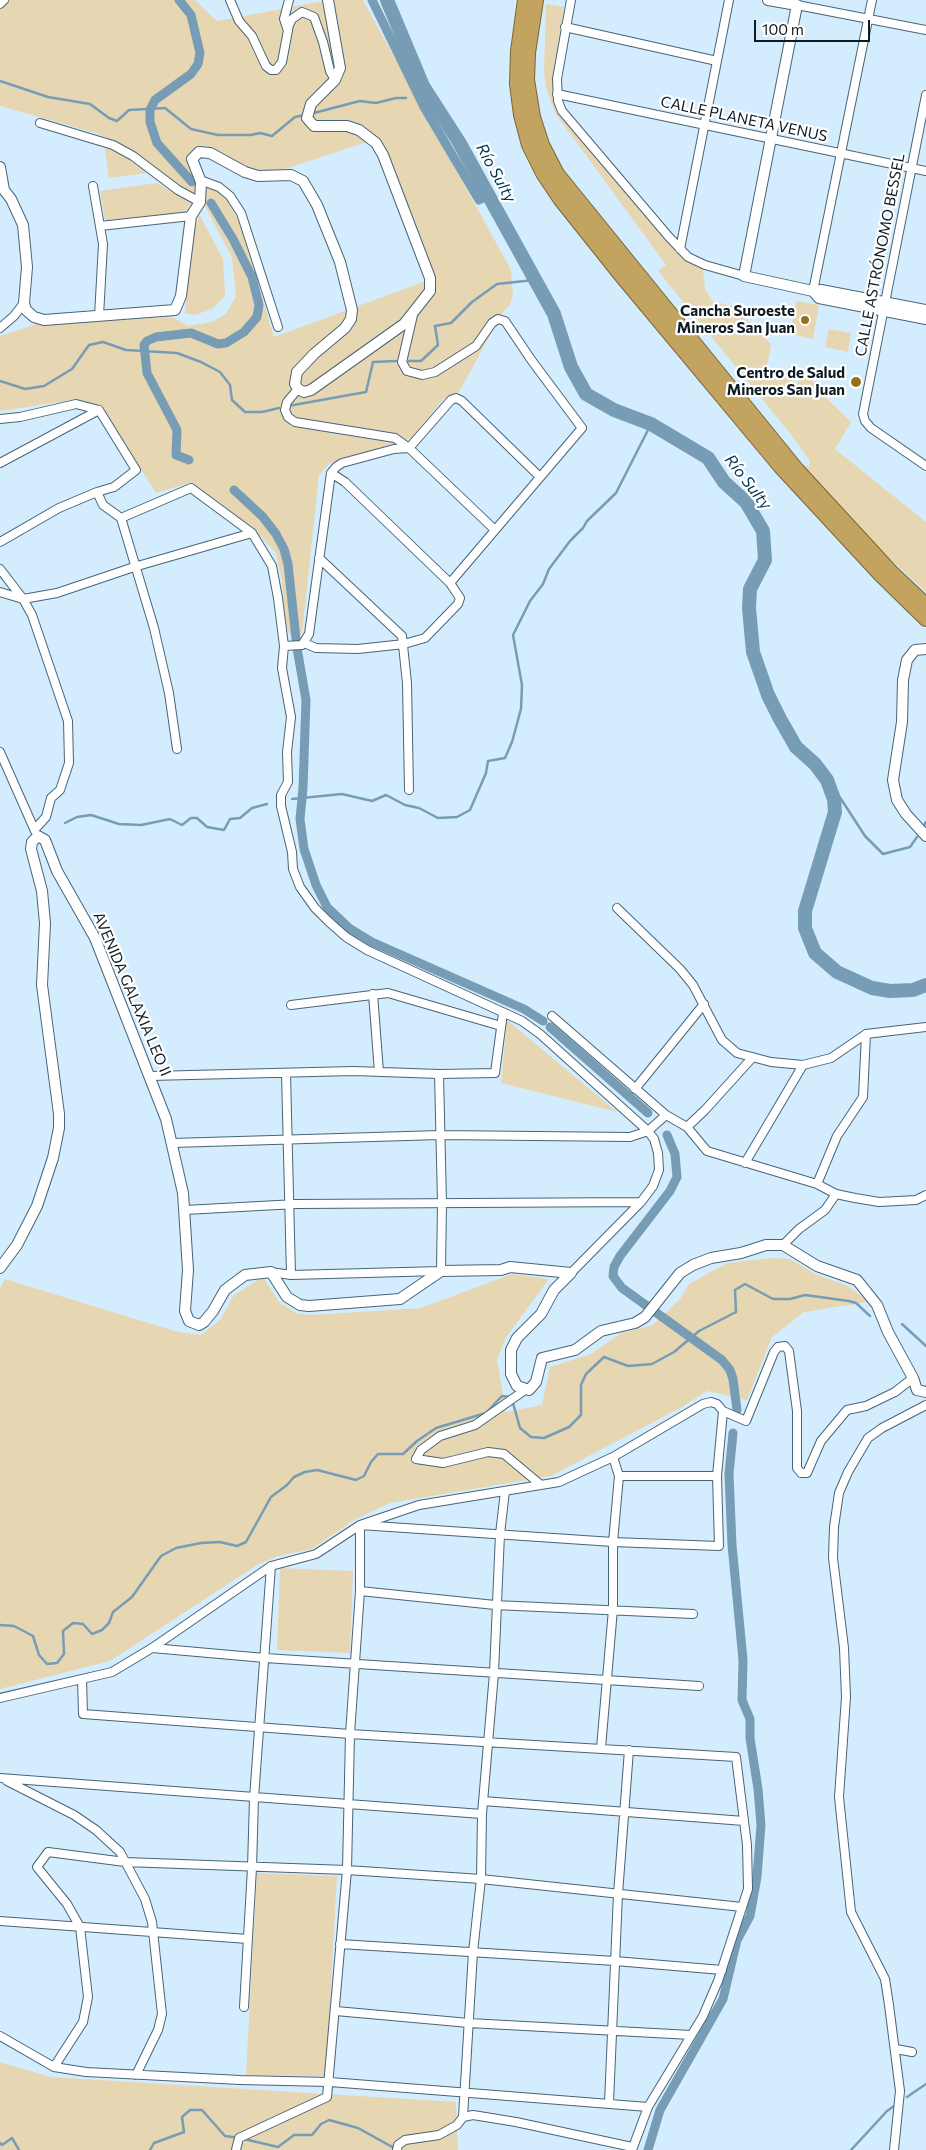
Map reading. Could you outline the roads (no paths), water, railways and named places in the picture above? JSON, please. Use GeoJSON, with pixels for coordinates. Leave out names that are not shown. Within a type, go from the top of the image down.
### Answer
{"type":"FeatureCollection","features":[{"type":"Feature","properties":{"kind":"highway"},"geometry":{"type":"LineString","coordinates":[[525,0],[518,51],[517,84],[521,115],[529,145],[543,173],[561,200],[620,274],[780,466],[880,574],[926,619]]}},
{"type":"Feature","properties":{"kind":"highway"},"geometry":{"type":"LineString","coordinates":[[536,0],[528,53],[527,80],[533,118],[542,144],[557,174],[797,470],[884,564],[926,605]]}},
{"type":"Feature","properties":{"kind":"street"},"geometry":{"type":"LineString","coordinates":[[0,4],[4,0]]}},
{"type":"Feature","properties":{"kind":"street"},"geometry":{"type":"LineString","coordinates":[[230,0],[239,21],[252,36],[266,66],[271,70],[276,70],[282,62],[289,25],[297,14],[308,13],[314,17],[323,42],[330,72],[335,80]]}},
{"type":"Feature","properties":{"kind":"street"},"geometry":{"type":"LineString","coordinates":[[288,31],[284,19],[289,0]]}},
{"type":"Feature","properties":{"kind":"street"},"geometry":{"type":"LineString","coordinates":[[0,167],[4,190],[12,199],[23,225],[27,268],[24,303],[26,310],[34,317],[44,320],[175,310],[181,296],[191,216],[200,202],[200,180],[192,159],[199,152],[203,151],[245,172],[258,176],[297,177],[308,188],[317,205],[340,262],[352,310],[351,319],[345,328],[314,354],[297,372],[295,384],[298,389],[304,392],[311,390],[381,342],[414,313],[430,291],[430,278],[412,237],[383,155],[376,143],[359,130],[346,126],[314,126],[307,118],[311,104],[335,80],[340,68],[328,0]]}},
{"type":"Feature","properties":{"kind":"street"},"geometry":{"type":"LineString","coordinates":[[571,0],[565,27],[557,94],[562,111],[688,257],[705,265],[744,276],[813,291],[821,290],[885,306],[926,319]]}},
{"type":"Feature","properties":{"kind":"street"},"geometry":{"type":"LineString","coordinates":[[680,249],[729,0]]}},
{"type":"Feature","properties":{"kind":"street"},"geometry":{"type":"LineString","coordinates":[[768,0],[926,30]]}},
{"type":"Feature","properties":{"kind":"street"},"geometry":{"type":"LineString","coordinates":[[813,291],[872,0]]}},
{"type":"Feature","properties":{"kind":"street"},"geometry":{"type":"LineString","coordinates":[[744,276],[797,5]]}},
{"type":"Feature","properties":{"kind":"street"},"geometry":{"type":"LineString","coordinates":[[565,27],[717,61]]}},
{"type":"Feature","properties":{"kind":"street","name":"CALLE PLANETA VENUS"},"geometry":{"type":"LineString","coordinates":[[557,94],[770,140],[926,171]]}},
{"type":"Feature","properties":{"kind":"street","name":"CALLE ASTRÓNOMO BESSEL"},"geometry":{"type":"LineString","coordinates":[[922,458],[871,428],[865,421],[863,408],[926,95]]}},
{"type":"Feature","properties":{"kind":"street"},"geometry":{"type":"LineString","coordinates":[[40,123],[113,145],[133,156],[178,190],[200,202]]}},
{"type":"Feature","properties":{"kind":"street"},"geometry":{"type":"LineString","coordinates":[[200,180],[219,187],[230,196],[241,213],[278,327]]}},
{"type":"Feature","properties":{"kind":"street"},"geometry":{"type":"LineString","coordinates":[[93,186],[103,244],[100,316]]}},
{"type":"Feature","properties":{"kind":"street"},"geometry":{"type":"LineString","coordinates":[[100,226],[191,216]]}},
{"type":"Feature","properties":{"kind":"street"},"geometry":{"type":"LineString","coordinates":[[0,328],[14,316],[24,303]]}},
{"type":"Feature","properties":{"kind":"street"},"geometry":{"type":"LineString","coordinates":[[885,306],[926,310]]}},
{"type":"Feature","properties":{"kind":"street"},"geometry":{"type":"LineString","coordinates":[[414,313],[402,362],[407,371],[416,375],[435,372],[476,346],[492,323],[498,320],[504,321],[510,327],[532,362],[582,428],[450,583]]}},
{"type":"Feature","properties":{"kind":"street"},"geometry":{"type":"LineString","coordinates":[[298,389],[287,402],[285,410],[288,417],[295,422],[395,438],[409,448],[495,530]]}},
{"type":"Feature","properties":{"kind":"street"},"geometry":{"type":"LineString","coordinates":[[303,644],[310,626],[331,473],[342,464],[394,449],[409,448],[452,400],[456,398],[462,401],[540,477]]}},
{"type":"Feature","properties":{"kind":"street"},"geometry":{"type":"LineString","coordinates":[[0,419],[20,417],[76,404],[99,410],[136,470],[114,487],[59,508],[0,542]]}},
{"type":"Feature","properties":{"kind":"street"},"geometry":{"type":"LineString","coordinates":[[0,463],[99,410]]}},
{"type":"Feature","properties":{"kind":"street"},"geometry":{"type":"LineString","coordinates":[[922,458],[926,466]]}},
{"type":"Feature","properties":{"kind":"street"},"geometry":{"type":"LineString","coordinates":[[284,646],[303,644],[316,648],[358,648],[404,644],[425,638],[458,604],[460,598],[458,592],[450,583],[345,482],[331,473]]}},
{"type":"Feature","properties":{"kind":"street"},"geometry":{"type":"LineString","coordinates":[[121,518],[191,488],[252,533],[272,566],[284,646],[282,668],[291,717],[286,752],[288,782],[281,795],[281,806],[292,852],[293,869],[300,887],[315,908],[346,937],[367,950],[522,1021],[540,1034],[648,1131],[658,1153],[658,1170],[654,1186],[642,1202],[554,1290],[541,1314],[517,1338],[511,1350],[511,1374],[517,1386],[525,1390]]}},
{"type":"Feature","properties":{"kind":"street"},"geometry":{"type":"LineString","coordinates":[[97,492],[103,505],[121,518],[134,567],[154,628],[167,683],[177,749]]}},
{"type":"Feature","properties":{"kind":"street"},"geometry":{"type":"LineString","coordinates":[[0,592],[23,599],[57,593],[134,567],[252,533]]}},
{"type":"Feature","properties":{"kind":"street"},"geometry":{"type":"LineString","coordinates":[[319,558],[397,630],[404,644],[409,722],[409,790]]}},
{"type":"Feature","properties":{"kind":"street"},"geometry":{"type":"LineString","coordinates":[[0,569],[23,599],[32,615],[68,721],[70,743],[69,763],[60,790],[51,798],[46,817],[35,833],[32,849],[40,876],[45,922],[42,985],[59,1114],[59,1128],[53,1158],[37,1206],[17,1245],[0,1268]]}},
{"type":"Feature","properties":{"kind":"street"},"geometry":{"type":"LineString","coordinates":[[926,649],[915,650],[907,660],[903,680],[902,722],[893,780],[893,789],[901,807],[926,836]]}},
{"type":"Feature","properties":{"kind":"street"},"geometry":{"type":"LineString","coordinates":[[0,752],[35,833]]}},
{"type":"Feature","properties":{"kind":"street","name":"AVENIDA GALAXIA LEO II"},"geometry":{"type":"LineString","coordinates":[[35,833],[45,840],[57,871],[84,917],[166,1119],[185,1210],[188,1270],[185,1305],[186,1317],[189,1321],[199,1325],[213,1311],[225,1290],[245,1275],[271,1272]]}},
{"type":"Feature","properties":{"kind":"street"},"geometry":{"type":"LineString","coordinates":[[617,908],[680,969],[704,1004],[722,1040],[737,1053],[771,1062],[803,1065],[831,1058],[866,1034],[926,1027]]}},
{"type":"Feature","properties":{"kind":"street"},"geometry":{"type":"LineString","coordinates":[[291,1005],[373,994],[388,994],[501,1026]]}},
{"type":"Feature","properties":{"kind":"street"},"geometry":{"type":"LineString","coordinates":[[373,994],[379,1072]]}},
{"type":"Feature","properties":{"kind":"street"},"geometry":{"type":"LineString","coordinates":[[634,1089],[704,1004]]}},
{"type":"Feature","properties":{"kind":"street"},"geometry":{"type":"LineString","coordinates":[[150,1076],[379,1072],[495,1073],[503,1013]]}},
{"type":"Feature","properties":{"kind":"street"},"geometry":{"type":"LineString","coordinates":[[552,1016],[634,1089],[666,1115],[687,1127],[707,1151],[817,1184],[836,1194],[879,1202],[916,1200],[926,1195]]}},
{"type":"Feature","properties":{"kind":"street"},"geometry":{"type":"LineString","coordinates":[[817,1184],[837,1136],[863,1097],[866,1034]]}},
{"type":"Feature","properties":{"kind":"street"},"geometry":{"type":"LineString","coordinates":[[687,1127],[752,1058]]}},
{"type":"Feature","properties":{"kind":"street"},"geometry":{"type":"LineString","coordinates":[[745,1163],[803,1065]]}},
{"type":"Feature","properties":{"kind":"street"},"geometry":{"type":"LineString","coordinates":[[286,1073],[291,1275]]}},
{"type":"Feature","properties":{"kind":"street"},"geometry":{"type":"LineString","coordinates":[[438,1074],[442,1203],[441,1271]]}},
{"type":"Feature","properties":{"kind":"street"},"geometry":{"type":"LineString","coordinates":[[172,1143],[440,1135],[630,1137],[648,1131],[666,1115]]}},
{"type":"Feature","properties":{"kind":"street"},"geometry":{"type":"LineString","coordinates":[[783,1245],[799,1229],[825,1210],[836,1194]]}},
{"type":"Feature","properties":{"kind":"street"},"geometry":{"type":"LineString","coordinates":[[185,1210],[288,1205],[642,1202]]}},
{"type":"Feature","properties":{"kind":"street"},"geometry":{"type":"LineString","coordinates":[[541,1485],[504,1454],[488,1452],[442,1463],[416,1459],[421,1450],[440,1436],[475,1425],[525,1390],[532,1389],[536,1382],[542,1358],[575,1350],[601,1330],[635,1323],[645,1317],[680,1273],[693,1265],[711,1258],[741,1253],[766,1245],[783,1245],[817,1266],[857,1280],[877,1304],[888,1332],[913,1378],[917,1390],[926,1392]]}},
{"type":"Feature","properties":{"kind":"street"},"geometry":{"type":"LineString","coordinates":[[271,1272],[291,1275],[501,1270],[510,1267],[571,1274]]}},
{"type":"Feature","properties":{"kind":"street"},"geometry":{"type":"LineString","coordinates":[[271,1272],[287,1297],[300,1305],[309,1306],[400,1299],[441,1271]]}},
{"type":"Feature","properties":{"kind":"street"},"geometry":{"type":"LineString","coordinates":[[0,1698],[112,1672],[152,1648],[271,1566],[316,1554],[360,1525],[419,1505],[559,1482],[613,1457],[703,1404],[711,1402],[717,1404],[723,1411],[746,1420],[774,1352],[778,1347],[785,1346],[789,1351],[797,1411],[797,1468],[801,1473],[807,1473],[821,1441],[847,1410],[866,1406],[895,1392],[913,1378]]}},
{"type":"Feature","properties":{"kind":"street"},"geometry":{"type":"LineString","coordinates":[[894,2150],[900,2091],[896,2049],[884,1979],[851,1912],[839,1797],[846,1697],[844,1648],[833,1558],[834,1528],[839,1493],[852,1464],[868,1438],[882,1428],[926,1405]]}},
{"type":"Feature","properties":{"kind":"street"},"geometry":{"type":"LineString","coordinates":[[360,1525],[613,1542],[718,1546],[717,1476],[723,1411]]}},
{"type":"Feature","properties":{"kind":"street"},"geometry":{"type":"LineString","coordinates":[[601,1748],[605,1681],[613,1609],[613,1542],[618,1476],[613,1457]]}},
{"type":"Feature","properties":{"kind":"street"},"geometry":{"type":"LineString","coordinates":[[618,1476],[717,1476]]}},
{"type":"Feature","properties":{"kind":"street"},"geometry":{"type":"LineString","coordinates":[[463,2118],[473,1952],[481,1879],[482,1814],[494,1673],[495,1605],[505,1491]]}},
{"type":"Feature","properties":{"kind":"street"},"geometry":{"type":"LineString","coordinates":[[236,2150],[239,2138],[327,2098],[330,2082],[347,1870],[350,1734],[360,1591],[360,1525]]}},
{"type":"Feature","properties":{"kind":"street"},"geometry":{"type":"LineString","coordinates":[[244,2007],[254,1798],[271,1566]]}},
{"type":"Feature","properties":{"kind":"street"},"geometry":{"type":"LineString","coordinates":[[360,1591],[495,1605],[693,1614]]}},
{"type":"Feature","properties":{"kind":"street"},"geometry":{"type":"LineString","coordinates":[[152,1648],[265,1658],[356,1662],[605,1681],[699,1686]]}},
{"type":"Feature","properties":{"kind":"street"},"geometry":{"type":"LineString","coordinates":[[82,1678],[83,1714],[350,1734],[736,1757],[744,1821],[748,1889],[722,1970],[703,2016],[648,2108],[632,2149],[516,2122],[473,2115],[463,2118],[457,2125],[439,2135],[405,2140],[397,2148]]}},
{"type":"Feature","properties":{"kind":"street"},"geometry":{"type":"LineString","coordinates":[[609,2103],[618,1894],[628,1750]]}},
{"type":"Feature","properties":{"kind":"street"},"geometry":{"type":"LineString","coordinates":[[1,1778],[482,1814]]}},
{"type":"Feature","properties":{"kind":"street"},"geometry":{"type":"LineString","coordinates":[[1,1778],[74,1816],[120,1852],[145,1899],[153,1932],[162,2014],[158,2030],[136,2075]]}},
{"type":"Feature","properties":{"kind":"street"},"geometry":{"type":"LineString","coordinates":[[483,1801],[744,1821]]}},
{"type":"Feature","properties":{"kind":"street"},"geometry":{"type":"LineString","coordinates":[[54,2067],[83,2022],[88,1997],[80,1927],[67,1904],[37,1867],[48,1852],[125,1862],[347,1870],[481,1879],[742,1907]]}},
{"type":"Feature","properties":{"kind":"street"},"geometry":{"type":"LineString","coordinates":[[0,1921],[248,1939]]}},
{"type":"Feature","properties":{"kind":"street"},"geometry":{"type":"LineString","coordinates":[[340,1944],[615,1961],[722,1970]]}},
{"type":"Feature","properties":{"kind":"street"},"geometry":{"type":"LineString","coordinates":[[336,2011],[469,2023],[690,2035]]}},
{"type":"Feature","properties":{"kind":"street"},"geometry":{"type":"LineString","coordinates":[[0,2036],[54,2067],[86,2072],[330,2082],[609,2103],[648,2108]]}},
{"type":"Feature","properties":{"kind":"street"},"geometry":{"type":"LineString","coordinates":[[896,2049],[912,2052]]}},
{"type":"Feature","properties":{"kind":"waterway"},"geometry":{"type":"LineString","coordinates":[[179,0],[191,15],[200,53],[198,64],[191,74],[155,100],[150,110],[150,122],[157,143],[192,182]]}},
{"type":"Feature","properties":{"kind":"waterway"},"geometry":{"type":"LineString","coordinates":[[372,0],[424,107],[479,200],[489,195]]}},
{"type":"Feature","properties":{"kind":"waterway","name":"Río Sulty"},"geometry":{"type":"LineString","coordinates":[[387,0],[423,86],[459,142],[554,314],[571,367],[586,394],[614,410],[651,424],[708,458],[724,482],[746,502],[763,531],[765,560],[750,589],[749,608],[753,652],[768,695],[780,719],[796,747],[815,764],[827,780],[834,799],[835,812],[805,911],[805,928],[815,953],[837,972],[872,988],[890,991],[913,990],[926,985]]}},
{"type":"Feature","properties":{"kind":"waterway"},"geometry":{"type":"LineString","coordinates":[[0,81],[48,97],[90,104],[109,118],[117,121],[129,110],[165,108],[191,129],[218,135],[251,135],[260,133],[272,136],[295,117],[305,115]]}},
{"type":"Feature","properties":{"kind":"waterway"},"geometry":{"type":"LineString","coordinates":[[310,114],[360,101],[376,103],[396,98],[406,98]]}},
{"type":"Feature","properties":{"kind":"waterway"},"geometry":{"type":"LineString","coordinates":[[189,460],[176,455],[177,430],[147,373],[144,345],[147,341],[156,337],[191,333],[218,344],[226,343],[244,332],[257,317],[259,305],[252,277],[233,239],[211,203]]}},
{"type":"Feature","properties":{"kind":"waterway"},"geometry":{"type":"LineString","coordinates":[[409,361],[421,361],[438,345],[435,326],[451,323],[472,302],[497,284],[534,280]]}},
{"type":"Feature","properties":{"kind":"waterway"},"geometry":{"type":"LineString","coordinates":[[0,381],[25,389],[44,386],[72,369],[89,345],[103,342],[126,350],[177,353],[220,372],[230,385],[232,400],[245,412],[262,412],[279,408]]}},
{"type":"Feature","properties":{"kind":"waterway"},"geometry":{"type":"LineString","coordinates":[[288,406],[366,392],[373,362],[396,361]]}},
{"type":"Feature","properties":{"kind":"waterway"},"geometry":{"type":"LineString","coordinates":[[292,799],[342,794],[372,801],[386,795],[438,818],[457,817],[470,810],[486,773],[488,761],[505,758],[512,742],[521,709],[522,685],[513,635],[530,601],[543,584],[549,569],[587,521],[616,493],[651,424]]}},
{"type":"Feature","properties":{"kind":"waterway"},"geometry":{"type":"LineString","coordinates":[[234,490],[263,517],[276,534],[284,549],[288,564],[297,648],[306,700],[300,819],[304,849],[316,885],[327,907],[349,928],[372,942],[524,1009],[543,1021]]}},
{"type":"Feature","properties":{"kind":"waterway"},"geometry":{"type":"LineString","coordinates":[[832,790],[841,799],[865,836],[883,854],[910,847],[917,837]]}},
{"type":"Feature","properties":{"kind":"waterway"},"geometry":{"type":"LineString","coordinates":[[65,823],[77,817],[91,815],[119,824],[141,825],[170,819],[182,825],[191,818],[197,818],[207,827],[224,830],[230,819],[240,818],[252,808],[267,804]]}},
{"type":"Feature","properties":{"kind":"waterway"},"geometry":{"type":"LineString","coordinates":[[550,1027],[648,1113]]}},
{"type":"Feature","properties":{"kind":"waterway"},"geometry":{"type":"LineString","coordinates":[[667,1135],[675,1154],[677,1177],[670,1191],[620,1256],[614,1267],[613,1276],[622,1288],[722,1360],[730,1370],[733,1379],[737,1410]]}},
{"type":"Feature","properties":{"kind":"waterway"},"geometry":{"type":"LineString","coordinates":[[513,1403],[520,1428],[531,1437],[544,1438],[569,1427],[581,1415],[581,1385],[586,1374],[604,1357],[628,1366],[652,1364],[674,1352],[699,1331],[736,1312],[735,1290],[745,1284],[773,1299],[790,1299],[805,1295],[849,1301],[856,1303],[870,1316]]}},
{"type":"Feature","properties":{"kind":"waterway"},"geometry":{"type":"LineString","coordinates":[[902,1324],[926,1346]]}},
{"type":"Feature","properties":{"kind":"waterway"},"geometry":{"type":"LineString","coordinates":[[0,1625],[14,1626],[33,1636],[39,1655],[47,1664],[57,1663],[64,1654],[63,1631],[73,1623],[83,1624],[92,1634],[102,1630],[109,1623],[113,1612],[132,1597],[161,1556],[176,1548],[201,1543],[220,1542],[237,1546],[246,1542],[271,1497],[294,1477],[305,1472],[317,1470],[356,1480],[364,1476],[371,1462],[378,1454],[403,1454],[417,1441],[436,1428],[486,1413],[502,1396],[511,1397]]}},
{"type":"Feature","properties":{"kind":"waterway"},"geometry":{"type":"LineString","coordinates":[[648,2150],[660,2110],[723,1999],[737,1940],[750,1916],[757,1877],[761,1825],[758,1789],[750,1738],[750,1719],[742,1700],[743,1660],[732,1545],[729,1474],[733,1433]]}},
{"type":"Feature","properties":{"kind":"waterway"},"geometry":{"type":"LineString","coordinates":[[907,2097],[926,2084]]}},
{"type":"Feature","properties":{"kind":"waterway"},"geometry":{"type":"LineString","coordinates":[[851,2150],[887,2111],[897,2104]]}},
{"type":"Feature","properties":{"kind":"waterway"},"geometry":{"type":"LineString","coordinates":[[150,2150],[154,2143],[184,2132],[182,2117],[190,2110],[202,2110],[225,2136],[239,2138]]}},
{"type":"Feature","properties":{"kind":"waterway"},"geometry":{"type":"LineString","coordinates":[[244,2139],[278,2147],[294,2135],[312,2135],[321,2124],[329,2120],[358,2128],[396,2149]]}},
{"type":"Feature","properties":{"kind":"waterway"},"geometry":{"type":"LineString","coordinates":[[0,2143],[2,2145],[12,2138],[19,2150]]}},
{"type":"Feature","properties":{"kind":"place","name":"Cancha Suroeste Mineros San Juan"},"geometry":{"type":"Point","coordinates":[805,320]}},
{"type":"Feature","properties":{"kind":"place","name":"Centro de Salud Mineros San Juan"},"geometry":{"type":"Point","coordinates":[856,382]}}]}
